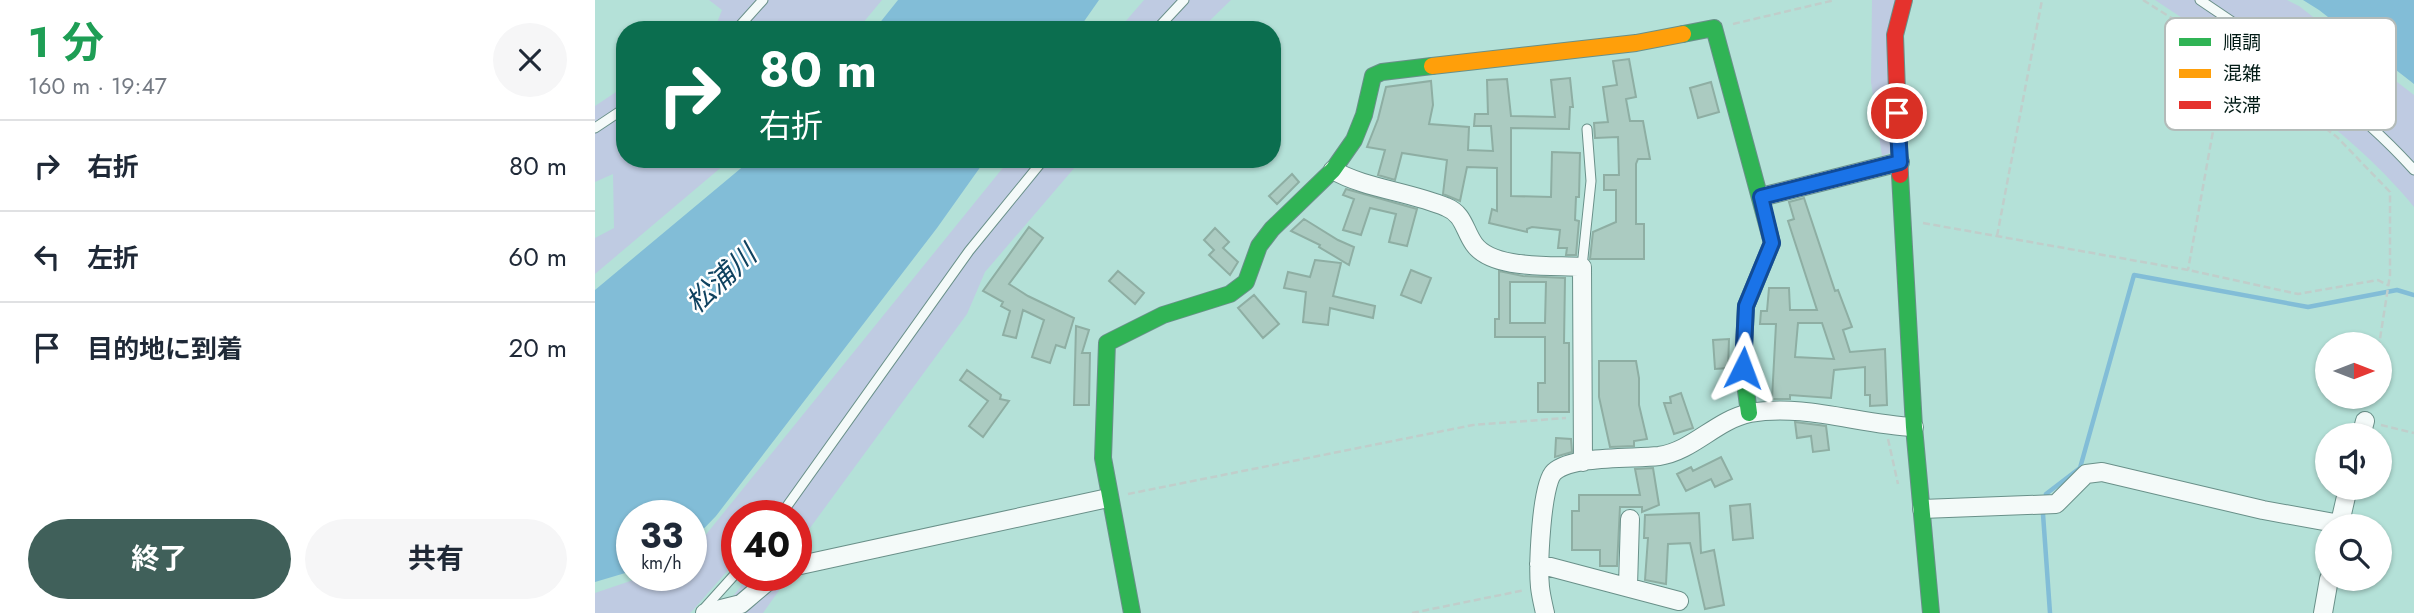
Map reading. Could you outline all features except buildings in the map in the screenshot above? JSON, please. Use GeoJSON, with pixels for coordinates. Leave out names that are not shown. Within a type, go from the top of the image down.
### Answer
{"type":"FeatureCollection","features":[{"type":"Feature","properties":{"kind":"street"},"geometry":{"type":"LineString","coordinates":[[1904,0],[1895,35],[1895,89],[1914,427],[1931,613]]}},
{"type":"Feature","properties":{"kind":"street"},"geometry":{"type":"LineString","coordinates":[[1132,613],[1108,498],[1103,458],[1104,352],[1107,343],[1163,315],[1230,294],[1246,282],[1259,246],[1272,229],[1333,170],[1354,140],[1364,115],[1373,76],[1382,72],[1636,43],[1714,28],[1772,243],[1746,306],[1743,368],[1749,413]]}},
{"type":"Feature","properties":{"kind":"street"},"geometry":{"type":"LineString","coordinates":[[1761,197],[1900,162]]}},
{"type":"Feature","properties":{"kind":"street"},"geometry":{"type":"LineString","coordinates":[[1333,170],[1345,177],[1419,195],[1451,209],[1462,218],[1475,245],[1487,257],[1501,262],[1582,267],[1583,462]]}},
{"type":"Feature","properties":{"kind":"street"},"geometry":{"type":"LineString","coordinates":[[1545,613],[1539,564],[1549,478],[1562,467],[1583,462],[1662,455],[1688,445],[1715,427],[1749,413],[1789,411],[1884,426],[1914,427]]}},
{"type":"Feature","properties":{"kind":"street"},"geometry":{"type":"LineString","coordinates":[[1922,509],[2056,504],[2086,474],[2102,471],[2315,520]]}},
{"type":"Feature","properties":{"kind":"street"},"geometry":{"type":"LineString","coordinates":[[812,563],[1108,498]]}},
{"type":"Feature","properties":{"kind":"street"},"geometry":{"type":"LineString","coordinates":[[1628,586],[1630,519]]}},
{"type":"Feature","properties":{"kind":"street"},"geometry":{"type":"LineString","coordinates":[[1539,564],[1679,601]]}},
{"type":"Feature","properties":{"kind":"street"},"geometry":{"type":"LineString","coordinates":[[705,613],[741,604],[756,591]]}},
{"type":"Feature","properties":{"kind":"street"},"geometry":{"type":"LineString","coordinates":[[2323,613],[2327,591]]}},
{"type":"Feature","properties":{"kind":"lane"},"geometry":{"type":"LineString","coordinates":[[744,21],[763,0]]}},
{"type":"Feature","properties":{"kind":"lane"},"geometry":{"type":"LineString","coordinates":[[1164,21],[1184,0]]}},
{"type":"Feature","properties":{"kind":"lane"},"geometry":{"type":"LineString","coordinates":[[2200,0],[2227,18]]}},
{"type":"Feature","properties":{"kind":"lane"},"geometry":{"type":"LineString","coordinates":[[595,128],[616,114]]}},
{"type":"Feature","properties":{"kind":"lane"},"geometry":{"type":"LineString","coordinates":[[1582,267],[1591,181],[1587,129]]}},
{"type":"Feature","properties":{"kind":"lane"},"geometry":{"type":"LineString","coordinates":[[2373,130],[2414,170]]}},
{"type":"Feature","properties":{"kind":"lane"},"geometry":{"type":"LineString","coordinates":[[791,500],[969,251],[1037,168]]}},
{"type":"Feature","properties":{"kind":"lane"},"geometry":{"type":"LineString","coordinates":[[699,613],[721,589]]}},
{"type":"Feature","properties":{"kind":"path"},"geometry":{"type":"LineString","coordinates":[[1714,28],[1835,0]]}},
{"type":"Feature","properties":{"kind":"path"},"geometry":{"type":"LineString","coordinates":[[1997,236],[2042,0]]}},
{"type":"Feature","properties":{"kind":"path"},"geometry":{"type":"LineString","coordinates":[[2143,0],[2171,18]]}},
{"type":"Feature","properties":{"kind":"path"},"geometry":{"type":"LineString","coordinates":[[2188,270],[2213,130]]}},
{"type":"Feature","properties":{"kind":"path"},"geometry":{"type":"LineString","coordinates":[[2329,130],[2390,192],[2387,301],[2381,332]]}},
{"type":"Feature","properties":{"kind":"path"},"geometry":{"type":"LineString","coordinates":[[1903,220],[2188,270],[2298,294],[2378,280],[2387,285]]}},
{"type":"Feature","properties":{"kind":"path"},"geometry":{"type":"LineString","coordinates":[[1108,498],[1473,425],[1581,416]]}},
{"type":"Feature","properties":{"kind":"path"},"geometry":{"type":"LineString","coordinates":[[2392,431],[2414,433]]}},
{"type":"Feature","properties":{"kind":"path"},"geometry":{"type":"LineString","coordinates":[[1412,613],[1540,587]]}},
{"type":"Feature","properties":{"kind":"shaded area"},"geometry":{"type":"Polygon","coordinates":[[[709,0],[882,0],[864,21],[718,21],[722,10],[709,0]]]}},
{"type":"Feature","properties":{"kind":"shaded area"},"geometry":{"type":"Polygon","coordinates":[[[1144,0],[1231,0],[1209,21],[1126,21],[1144,0]]]}},
{"type":"Feature","properties":{"kind":"shaded area"},"geometry":{"type":"Polygon","coordinates":[[[1872,0],[1895,0],[1893,152],[1882,156],[1871,82],[1872,0]]]}},
{"type":"Feature","properties":{"kind":"shaded area"},"geometry":{"type":"Polygon","coordinates":[[[2155,0],[2287,0],[2315,18],[2182,18],[2155,0]]]}},
{"type":"Feature","properties":{"kind":"shaded area"},"geometry":{"type":"Polygon","coordinates":[[[2396,81],[2414,95],[2414,207],[2388,177],[2336,130],[2396,130],[2396,81]]]}},
{"type":"Feature","properties":{"kind":"shaded area"},"geometry":{"type":"Polygon","coordinates":[[[616,92],[616,168],[720,168],[595,274],[595,238],[614,228],[613,174],[595,182],[595,106],[616,92]]]}},
{"type":"Feature","properties":{"kind":"shaded area"},"geometry":{"type":"Polygon","coordinates":[[[1003,168],[1074,168],[985,272],[967,314],[812,525],[812,500],[734,500],[1003,168]]]}},
{"type":"Feature","properties":{"kind":"shaded area"},"geometry":{"type":"Polygon","coordinates":[[[721,516],[721,578],[690,613],[595,613],[595,593],[616,586],[616,591],[707,591],[707,533],[721,516]]]}},
{"type":"Feature","properties":{"kind":"shaded area"},"geometry":{"type":"Polygon","coordinates":[[[737,591],[779,591],[763,613],[720,613],[737,591]]]}},
{"type":"Feature","properties":{"kind":"water"},"geometry":{"type":"Polygon","coordinates":[[[898,0],[1099,0],[1084,21],[881,21],[898,0]]]}},
{"type":"Feature","properties":{"kind":"water"},"geometry":{"type":"Polygon","coordinates":[[[2303,0],[2414,0],[2414,84],[2396,70],[2396,18],[2329,18],[2303,0]]]}},
{"type":"Feature","properties":{"kind":"water","name":"松浦川"},"geometry":{"type":"Polygon","coordinates":[[[741,168],[980,168],[937,228],[728,500],[721,500],[721,509],[716,516],[707,525],[707,500],[616,500],[616,576],[595,582],[595,290],[741,168]]]}},
{"type":"Feature","properties":{"kind":"waterway"},"geometry":{"type":"LineString","coordinates":[[2046,494],[2080,468],[2134,275],[2308,307],[2397,290],[2414,295]]}},
{"type":"Feature","properties":{"kind":"waterway"},"geometry":{"type":"LineString","coordinates":[[2043,514],[2050,613]]}},
{"type":"Feature","properties":{"kind":"traffic: fast"},"geometry":{"type":"LineString","coordinates":[[1683,34],[1714,28],[1772,243],[1746,306],[1743,368],[1749,413]]}},
{"type":"Feature","properties":{"kind":"traffic: fast"},"geometry":{"type":"LineString","coordinates":[[1132,613],[1103,458],[1107,343],[1163,315],[1230,294],[1246,282],[1259,246],[1272,229],[1333,170],[1354,140],[1364,115],[1373,76],[1382,72],[1432,66]]}},
{"type":"Feature","properties":{"kind":"traffic: fast"},"geometry":{"type":"LineString","coordinates":[[1900,175],[1914,427],[1931,613]]}},
{"type":"Feature","properties":{"kind":"traffic: slow"},"geometry":{"type":"LineString","coordinates":[[1432,66],[1636,43],[1683,34]]}},
{"type":"Feature","properties":{"kind":"traffic: jam"},"geometry":{"type":"LineString","coordinates":[[1900,175],[1895,35],[1904,0]]}},
{"type":"Feature","properties":{"kind":"route"},"geometry":{"type":"LineString","coordinates":[[1743,368],[1746,306],[1772,243],[1761,197],[1900,162],[1897,113]]}}]}
